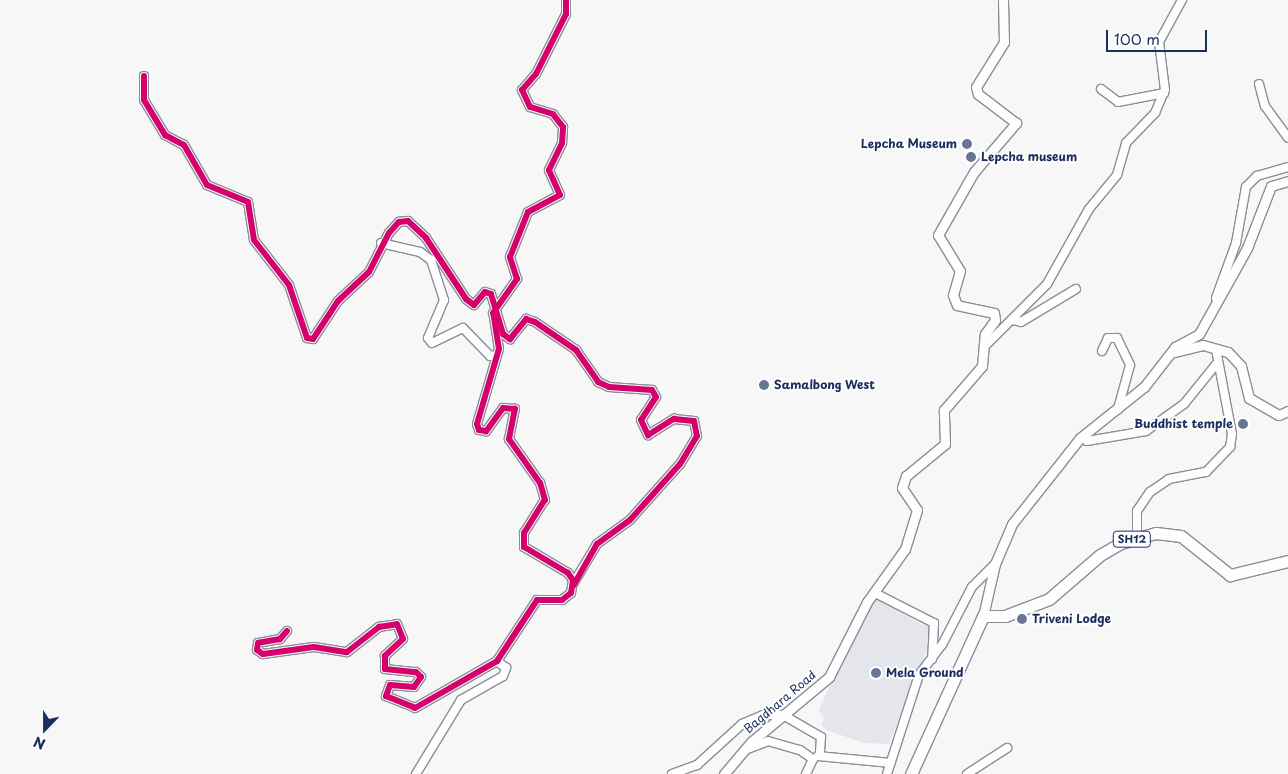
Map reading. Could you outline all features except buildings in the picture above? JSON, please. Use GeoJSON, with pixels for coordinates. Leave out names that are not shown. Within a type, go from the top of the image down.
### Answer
{"type":"FeatureCollection","features":[{"type":"Feature","properties":{"kind":"main road","name":"SH12"},"geometry":{"type":"LineString","coordinates":[[983,616],[1005,616],[1049,600],[1100,555],[1137,537],[1156,533],[1181,536],[1230,575],[1288,561]]}},
{"type":"Feature","properties":{"kind":"main road"},"geometry":{"type":"LineString","coordinates":[[911,774],[983,616]]}},
{"type":"Feature","properties":{"kind":"street"},"geometry":{"type":"LineString","coordinates":[[566,0],[566,14],[536,74],[522,90],[530,107],[560,119],[564,135],[549,170],[560,195],[534,208],[523,221],[510,257],[517,279],[511,292],[495,308],[497,355],[477,427],[486,431],[503,408],[515,409],[509,439],[540,483],[544,500],[524,533],[524,547],[568,573],[573,586]]}},
{"type":"Feature","properties":{"kind":"street"},"geometry":{"type":"LineString","coordinates":[[984,347],[994,313],[957,305],[953,295],[960,271],[938,235],[974,172],[1016,123],[978,94],[976,87],[1004,42],[1003,0]]}},
{"type":"Feature","properties":{"kind":"street"},"geometry":{"type":"LineString","coordinates":[[984,347],[994,333],[1013,320],[1051,278],[1089,209],[1117,175],[1126,143],[1155,113],[1164,93],[1159,42],[1182,0]]}},
{"type":"Feature","properties":{"kind":"street"},"geometry":{"type":"LineString","coordinates":[[144,76],[144,100],[165,135],[184,144],[207,185],[248,202],[254,240],[289,285],[307,338],[313,339],[338,301],[369,272],[381,243],[398,222],[417,226],[466,299],[474,305],[485,292],[491,294],[503,334],[510,339],[526,320],[535,322],[576,350],[598,382],[609,387],[652,390],[656,397],[641,420],[648,435],[685,417],[698,428],[680,464],[630,520],[597,544],[573,586],[562,600],[537,600],[498,660],[415,708],[386,696],[390,685],[414,687],[421,677],[416,672],[385,669],[385,656],[403,639],[397,624],[380,627],[347,652],[314,647],[263,654],[257,650],[258,643],[280,639],[287,631]]}},
{"type":"Feature","properties":{"kind":"street"},"geometry":{"type":"LineString","coordinates":[[1259,84],[1265,106],[1288,138]]}},
{"type":"Feature","properties":{"kind":"street"},"geometry":{"type":"LineString","coordinates":[[1101,89],[1118,102],[1164,93]]}},
{"type":"Feature","properties":{"kind":"street"},"geometry":{"type":"LineString","coordinates":[[1209,319],[1236,243],[1246,186],[1257,176],[1288,167]]}},
{"type":"Feature","properties":{"kind":"street"},"geometry":{"type":"LineString","coordinates":[[983,616],[1003,538],[1053,469],[1080,438],[1144,387],[1175,347],[1199,334],[1251,240],[1271,186],[1288,181]]}},
{"type":"Feature","properties":{"kind":"street"},"geometry":{"type":"LineString","coordinates":[[381,243],[420,252],[431,260],[444,300],[428,338],[432,343],[463,328],[490,356],[497,355]]}},
{"type":"Feature","properties":{"kind":"street"},"geometry":{"type":"LineString","coordinates":[[1013,320],[1021,322],[1076,289]]}},
{"type":"Feature","properties":{"kind":"street"},"geometry":{"type":"LineString","coordinates":[[1102,350],[1108,338],[1117,338],[1130,364],[1118,408]]}},
{"type":"Feature","properties":{"kind":"street"},"geometry":{"type":"LineString","coordinates":[[1169,356],[1190,346],[1216,348],[1228,352],[1241,366],[1249,398],[1279,415],[1288,411]]}},
{"type":"Feature","properties":{"kind":"street","name":"Bagdhara Road"},"geometry":{"type":"LineString","coordinates":[[724,774],[742,752],[828,677],[875,594],[905,549],[917,510],[902,488],[906,476],[945,444],[944,410],[982,366],[984,347]]}},
{"type":"Feature","properties":{"kind":"street"},"geometry":{"type":"LineString","coordinates":[[1137,537],[1137,511],[1150,492],[1169,479],[1206,472],[1230,447],[1231,428],[1216,348]]}},
{"type":"Feature","properties":{"kind":"street"},"geometry":{"type":"LineString","coordinates":[[1087,441],[1146,431],[1184,404],[1218,362]]}},
{"type":"Feature","properties":{"kind":"street"},"geometry":{"type":"LineString","coordinates":[[887,774],[906,709],[919,675],[932,659],[972,587],[995,564]]}},
{"type":"Feature","properties":{"kind":"street"},"geometry":{"type":"LineString","coordinates":[[875,594],[934,623],[932,659]]}},
{"type":"Feature","properties":{"kind":"street"},"geometry":{"type":"LineString","coordinates":[[416,774],[461,700],[503,676],[506,668],[498,660]]}},
{"type":"Feature","properties":{"kind":"street"},"geometry":{"type":"LineString","coordinates":[[672,774],[697,765],[754,718],[783,715],[821,737],[820,752],[806,774]]}},
{"type":"Feature","properties":{"kind":"street"},"geometry":{"type":"LineString","coordinates":[[742,752],[774,742],[804,752],[813,762]]}},
{"type":"Feature","properties":{"kind":"street"},"geometry":{"type":"LineString","coordinates":[[967,774],[1007,748]]}},
{"type":"Feature","properties":{"kind":"street"},"geometry":{"type":"LineString","coordinates":[[820,752],[891,763]]}},
{"type":"Feature","properties":{"kind":"shaded area","name":"Mela Ground"},"geometry":{"type":"Polygon","coordinates":[[[875,597],[922,625],[930,624],[932,637],[889,744],[864,743],[829,731],[821,726],[824,719],[819,710],[868,602],[875,597]]]}},
{"type":"Feature","properties":{"kind":"cycle path"},"geometry":{"type":"LineString","coordinates":[[287,631],[280,639],[258,643],[257,650],[263,654],[314,647],[347,652],[379,627],[397,624],[403,639],[385,656],[385,669],[416,672],[421,677],[414,687],[390,685],[386,696],[415,708],[497,661],[537,600],[562,600],[571,593],[573,580],[568,573],[524,547],[524,533],[545,500],[540,483],[509,439],[515,409],[503,408],[486,431],[479,430],[477,424],[499,349],[493,313],[517,279],[510,257],[528,212],[560,195],[549,170],[562,143],[563,127],[553,114],[530,107],[522,90],[536,74],[566,14],[566,0]]}},
{"type":"Feature","properties":{"kind":"cycle path"},"geometry":{"type":"LineString","coordinates":[[144,76],[144,100],[165,135],[184,145],[207,185],[248,202],[254,240],[289,285],[307,338],[313,339],[338,301],[369,272],[389,233],[399,222],[408,221],[426,238],[466,299],[474,305],[485,292],[491,294],[503,334],[510,339],[526,319],[535,322],[576,350],[598,382],[609,387],[652,390],[656,397],[641,420],[648,435],[674,419],[694,421],[697,436],[680,464],[630,520],[597,544],[573,586]]}},
{"type":"Feature","properties":{"kind":"place","name":"Lepcha Museum"},"geometry":{"type":"Point","coordinates":[967,144]}},
{"type":"Feature","properties":{"kind":"place","name":"Lepcha museum"},"geometry":{"type":"Point","coordinates":[971,157]}},
{"type":"Feature","properties":{"kind":"place","name":"Samalbong West"},"geometry":{"type":"Point","coordinates":[764,385]}},
{"type":"Feature","properties":{"kind":"place","name":"Buddhist temple"},"geometry":{"type":"Point","coordinates":[1243,424]}},
{"type":"Feature","properties":{"kind":"place","name":"Triveni Lodge"},"geometry":{"type":"Point","coordinates":[1022,619]}},
{"type":"Feature","properties":{"kind":"place","name":"Mela Ground"},"geometry":{"type":"Point","coordinates":[876,673]}}]}
